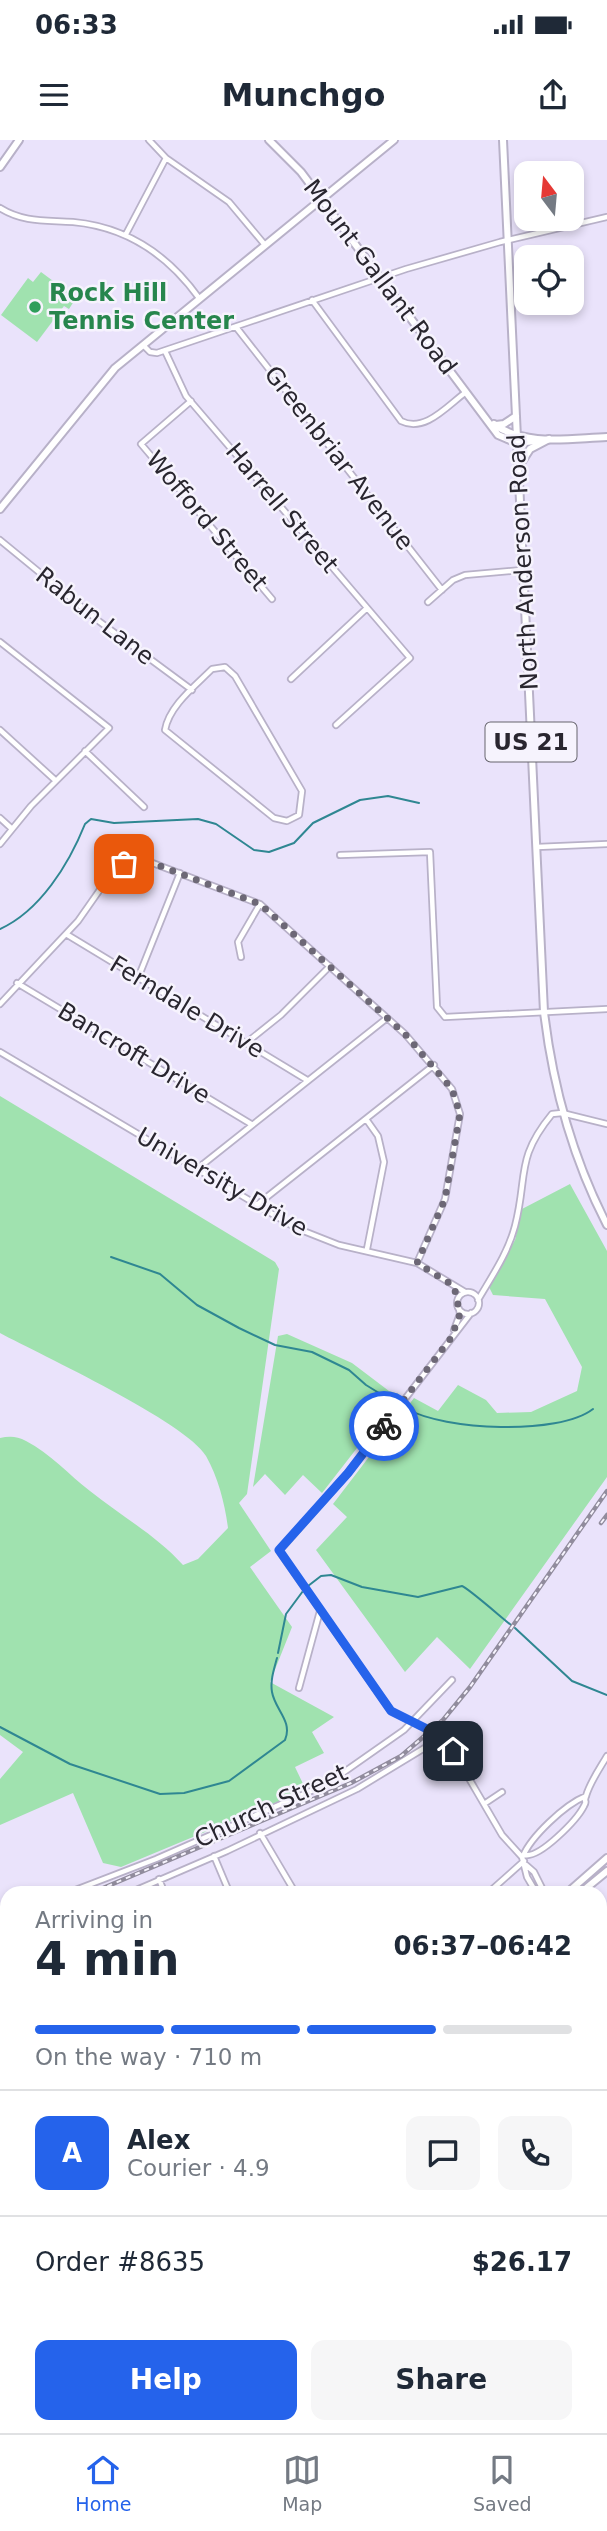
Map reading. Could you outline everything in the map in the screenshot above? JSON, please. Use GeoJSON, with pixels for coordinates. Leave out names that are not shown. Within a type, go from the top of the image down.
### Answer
{"type":"FeatureCollection","features":[{"type":"Feature","properties":{"kind":"main road"},"geometry":{"type":"LineString","coordinates":[[0,167],[19,140]]}},
{"type":"Feature","properties":{"kind":"main road","name":"Mount Gallant Road"},"geometry":{"type":"LineString","coordinates":[[269,140],[301,172],[501,438],[516,440],[607,437]]}},
{"type":"Feature","properties":{"kind":"main road"},"geometry":{"type":"LineString","coordinates":[[1,506],[96,389],[143,345],[394,140]]}},
{"type":"Feature","properties":{"kind":"main road","name":"North Anderson Road"},"geometry":{"type":"LineString","coordinates":[[503,140],[544,1012],[553,1080],[562,1112],[581,1168],[607,1225]]}},
{"type":"Feature","properties":{"kind":"main road"},"geometry":{"type":"LineString","coordinates":[[496,425],[504,424],[516,416]]}},
{"type":"Feature","properties":{"kind":"main road","name":"Mount Gallant Road"},"geometry":{"type":"LineString","coordinates":[[487,419],[516,440]]}},
{"type":"Feature","properties":{"kind":"main road"},"geometry":{"type":"LineString","coordinates":[[518,468],[530,449],[549,439]]}},
{"type":"Feature","properties":{"kind":"main road"},"geometry":{"type":"LineString","coordinates":[[575,1886],[607,1858]]}},
{"type":"Feature","properties":{"kind":"main road"},"geometry":{"type":"LineString","coordinates":[[589,1886],[607,1871]]}},
{"type":"Feature","properties":{"kind":"street"},"geometry":{"type":"LineString","coordinates":[[149,140],[166,158],[218,191],[265,245]]}},
{"type":"Feature","properties":{"kind":"street"},"geometry":{"type":"LineString","coordinates":[[126,234],[166,158]]}},
{"type":"Feature","properties":{"kind":"street"},"geometry":{"type":"LineString","coordinates":[[0,208],[37,222],[88,224],[126,234],[163,258],[199,298]]}},
{"type":"Feature","properties":{"kind":"street"},"geometry":{"type":"LineString","coordinates":[[143,345],[150,352],[165,351],[380,278],[507,240],[607,217]]}},
{"type":"Feature","properties":{"kind":"street"},"geometry":{"type":"LineString","coordinates":[[312,300],[401,421],[411,426],[423,425],[466,391]]}},
{"type":"Feature","properties":{"kind":"street","name":"Greenbriar Avenue"},"geometry":{"type":"LineString","coordinates":[[236,327],[442,590]]}},
{"type":"Feature","properties":{"kind":"street","name":"Harrell Street"},"geometry":{"type":"LineString","coordinates":[[165,351],[178,384],[191,401],[410,658],[337,725]]}},
{"type":"Feature","properties":{"kind":"street","name":"Wofford Street"},"geometry":{"type":"LineString","coordinates":[[191,401],[141,444],[272,599]]}},
{"type":"Feature","properties":{"kind":"street","name":"Rabun Lane"},"geometry":{"type":"LineString","coordinates":[[0,540],[100,622],[192,690]]}},
{"type":"Feature","properties":{"kind":"street"},"geometry":{"type":"LineString","coordinates":[[428,603],[442,590],[466,575],[522,570]]}},
{"type":"Feature","properties":{"kind":"street"},"geometry":{"type":"LineString","coordinates":[[291,679],[367,608]]}},
{"type":"Feature","properties":{"kind":"street"},"geometry":{"type":"LineString","coordinates":[[0,642],[109,729],[55,780],[0,844]]}},
{"type":"Feature","properties":{"kind":"street"},"geometry":{"type":"LineString","coordinates":[[225,667],[235,676],[302,791],[299,815],[287,821],[274,818],[165,730],[167,718],[192,690],[212,669],[225,667]]}},
{"type":"Feature","properties":{"kind":"street"},"geometry":{"type":"LineString","coordinates":[[0,730],[55,780]]}},
{"type":"Feature","properties":{"kind":"street"},"geometry":{"type":"LineString","coordinates":[[85,751],[144,807]]}},
{"type":"Feature","properties":{"kind":"street"},"geometry":{"type":"LineString","coordinates":[[0,818],[11,828]]}},
{"type":"Feature","properties":{"kind":"street"},"geometry":{"type":"LineString","coordinates":[[537,847],[607,845]]}},
{"type":"Feature","properties":{"kind":"street"},"geometry":{"type":"LineString","coordinates":[[340,855],[430,852],[438,1007],[445,1017],[607,1009]]}},
{"type":"Feature","properties":{"kind":"street"},"geometry":{"type":"LineString","coordinates":[[0,1004],[66,934],[113,872],[124,864],[150,862],[260,904],[387,1018],[434,1065],[452,1089],[460,1114],[445,1199],[417,1263]]}},
{"type":"Feature","properties":{"kind":"street"},"geometry":{"type":"LineString","coordinates":[[138,978],[180,873]]}},
{"type":"Feature","properties":{"kind":"street"},"geometry":{"type":"LineString","coordinates":[[241,957],[239,942],[260,904]]}},
{"type":"Feature","properties":{"kind":"street","name":"Ferndale Drive"},"geometry":{"type":"LineString","coordinates":[[66,934],[307,1080]]}},
{"type":"Feature","properties":{"kind":"street"},"geometry":{"type":"LineString","coordinates":[[247,1043],[298,1000],[330,966]]}},
{"type":"Feature","properties":{"kind":"street","name":"Bancroft Drive"},"geometry":{"type":"LineString","coordinates":[[17,983],[251,1124]]}},
{"type":"Feature","properties":{"kind":"street"},"geometry":{"type":"LineString","coordinates":[[197,1169],[387,1018]]}},
{"type":"Feature","properties":{"kind":"street","name":"University Drive"},"geometry":{"type":"LineString","coordinates":[[0,1052],[317,1238],[417,1263],[465,1292]]}},
{"type":"Feature","properties":{"kind":"street"},"geometry":{"type":"LineString","coordinates":[[258,1205],[434,1065]]}},
{"type":"Feature","properties":{"kind":"street"},"geometry":{"type":"LineString","coordinates":[[541,1886],[524,1859],[511,1848],[459,1759],[441,1738],[395,1714],[385,1703],[279,1550],[348,1473],[476,1309],[478,1300],[511,1239],[525,1158],[535,1134],[552,1114],[562,1112],[607,1124]]}},
{"type":"Feature","properties":{"kind":"street"},"geometry":{"type":"LineString","coordinates":[[366,1119],[379,1136],[384,1162],[367,1249]]}},
{"type":"Feature","properties":{"kind":"street"},"geometry":{"type":"LineString","coordinates":[[451,1338],[460,1314],[454,1286]]}},
{"type":"Feature","properties":{"kind":"street"},"geometry":{"type":"LineString","coordinates":[[458,1298],[465,1292],[475,1294],[483,1291]]}},
{"type":"Feature","properties":{"kind":"street"},"geometry":{"type":"LineString","coordinates":[[475,1294],[478,1300]]}},
{"type":"Feature","properties":{"kind":"street"},"geometry":{"type":"LineString","coordinates":[[458,1307],[465,1313],[471,1313]]}},
{"type":"Feature","properties":{"kind":"street"},"geometry":{"type":"LineString","coordinates":[[299,1688],[320,1610]]}},
{"type":"Feature","properties":{"kind":"street","name":"Church Street"},"geometry":{"type":"LineString","coordinates":[[86,1886],[156,1859],[327,1784],[387,1744],[453,1680]]}},
{"type":"Feature","properties":{"kind":"street"},"geometry":{"type":"LineString","coordinates":[[145,1886],[357,1788],[441,1738]]}},
{"type":"Feature","properties":{"kind":"street"},"geometry":{"type":"LineString","coordinates":[[495,1886],[524,1859],[539,1852],[558,1836],[585,1804],[586,1796],[607,1756]]}},
{"type":"Feature","properties":{"kind":"street"},"geometry":{"type":"LineString","coordinates":[[484,1804],[502,1792]]}},
{"type":"Feature","properties":{"kind":"street"},"geometry":{"type":"LineString","coordinates":[[532,1886],[527,1877],[525,1850],[578,1800],[586,1796]]}},
{"type":"Feature","properties":{"kind":"street"},"geometry":{"type":"LineString","coordinates":[[260,1833],[291,1886]]}},
{"type":"Feature","properties":{"kind":"street"},"geometry":{"type":"LineString","coordinates":[[214,1856],[227,1886]]}},
{"type":"Feature","properties":{"kind":"street"},"geometry":{"type":"LineString","coordinates":[[159,1880],[162,1886]]}},
{"type":"Feature","properties":{"kind":"green space","name":"Rock Hill Tennis Center"},"geometry":{"type":"Polygon","coordinates":[[[41,272],[76,298],[69,309],[64,306],[37,342],[1,315],[28,278],[33,282],[41,272]]]}},
{"type":"Feature","properties":{"kind":"green space"},"geometry":{"type":"Polygon","coordinates":[[[0,1096],[275,1262],[279,1269],[247,1494],[239,1503],[271,1551],[250,1567],[292,1627],[270,1682],[334,1717],[312,1732],[324,1753],[295,1767],[306,1790],[121,1867],[103,1863],[73,1793],[0,1825],[0,1779],[23,1752],[0,1735],[0,1438],[19,1438],[35,1446],[161,1544],[183,1565],[198,1559],[228,1528],[227,1519],[214,1473],[206,1456],[193,1442],[143,1408],[0,1333],[0,1096]]]}},
{"type":"Feature","properties":{"kind":"green space"},"geometry":{"type":"Polygon","coordinates":[[[570,1184],[607,1251],[607,1477],[470,1669],[437,1637],[405,1672],[316,1550],[347,1517],[333,1504],[414,1398],[438,1411],[458,1385],[486,1400],[497,1413],[531,1412],[577,1391],[582,1367],[545,1299],[493,1295],[489,1287],[515,1240],[522,1209],[570,1184]]]}},
{"type":"Feature","properties":{"kind":"green space"},"geometry":{"type":"Polygon","coordinates":[[[287,1334],[352,1363],[389,1391],[399,1394],[322,1493],[303,1475],[285,1495],[265,1474],[253,1487],[278,1336],[287,1334]]]}},
{"type":"Feature","properties":{"kind":"waterway"},"geometry":{"type":"LineString","coordinates":[[0,929],[28,911],[52,885],[71,855],[85,824],[91,819],[114,823],[198,819],[216,824],[254,850],[269,852],[294,843],[313,823],[360,800],[388,796],[419,803]]}},
{"type":"Feature","properties":{"kind":"waterway"},"geometry":{"type":"LineString","coordinates":[[111,1257],[160,1274],[197,1305],[239,1328],[275,1345],[312,1352],[349,1370],[366,1385],[392,1401]]}},
{"type":"Feature","properties":{"kind":"waterway"},"geometry":{"type":"LineString","coordinates":[[407,1409],[447,1422],[501,1427],[554,1423],[576,1418],[593,1409]]}},
{"type":"Feature","properties":{"kind":"waterway"},"geometry":{"type":"LineString","coordinates":[[308,1586],[321,1576],[331,1575],[362,1587],[418,1597],[462,1586],[511,1625]]}},
{"type":"Feature","properties":{"kind":"waterway"},"geometry":{"type":"LineString","coordinates":[[278,1653],[286,1614],[303,1591]]}},
{"type":"Feature","properties":{"kind":"waterway"},"geometry":{"type":"LineString","coordinates":[[515,1628],[572,1681],[607,1695]]}},
{"type":"Feature","properties":{"kind":"waterway"},"geometry":{"type":"LineString","coordinates":[[0,1727],[70,1764],[160,1794],[184,1793],[229,1781],[285,1740],[287,1727],[272,1688],[277,1658]]}},
{"type":"Feature","properties":{"kind":"railway"},"geometry":{"type":"LineString","coordinates":[[108,1886],[351,1783],[401,1756],[443,1720],[470,1687],[607,1491]]}},
{"type":"Feature","properties":{"kind":"railway"},"geometry":{"type":"LineString","coordinates":[[601,1523],[607,1515]]}},
{"type":"Feature","properties":{"kind":"way so far"},"geometry":{"type":"LineString","coordinates":[[124,864],[150,862],[260,904],[405,1034],[425,1054],[452,1089],[460,1114],[445,1199],[417,1263],[454,1286],[460,1314],[451,1338],[384,1426]]}},
{"type":"Feature","properties":{"kind":"place","name":"Rock Hill Tennis Center"},"geometry":{"type":"Point","coordinates":[35,307]}},
{"type":"Feature","properties":{"kind":"route"},"geometry":{"type":"LineString","coordinates":[[384,1426],[348,1473],[279,1550],[391,1711],[435,1733],[453,1751]]}}]}
